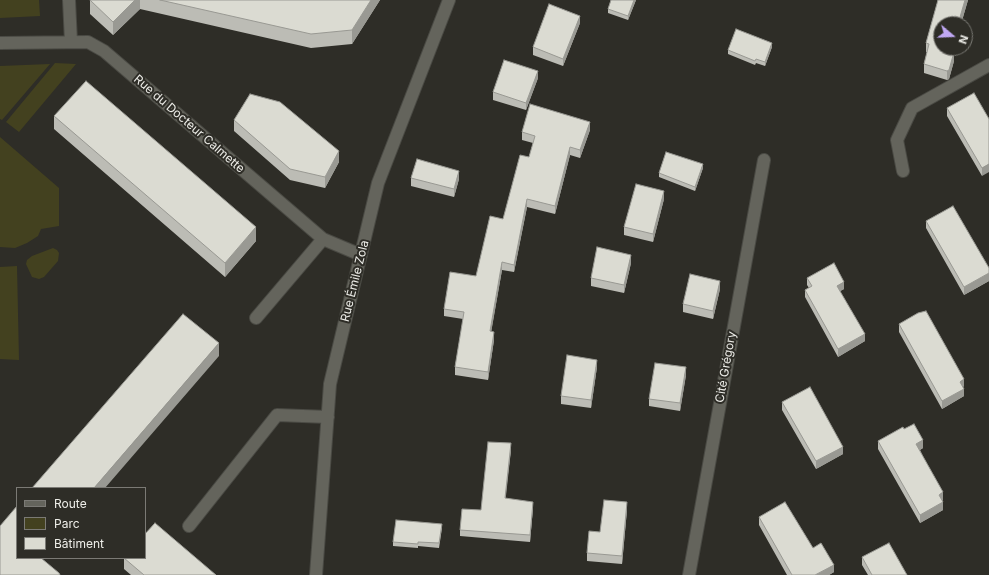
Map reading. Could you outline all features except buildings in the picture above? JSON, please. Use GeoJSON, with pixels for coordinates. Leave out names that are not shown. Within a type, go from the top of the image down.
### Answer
{"type":"FeatureCollection","features":[{"type":"Feature","properties":{"kind":"street"},"geometry":{"type":"LineString","coordinates":[[69,0],[71,42]]}},
{"type":"Feature","properties":{"kind":"street","name":"Rue Émile Zola"},"geometry":{"type":"LineString","coordinates":[[316,575],[330,384],[378,183],[449,0]]}},
{"type":"Feature","properties":{"kind":"street","name":"Rue du Docteur Calmette"},"geometry":{"type":"LineString","coordinates":[[0,43],[88,42],[104,51],[323,239],[361,255]]}},
{"type":"Feature","properties":{"kind":"street"},"geometry":{"type":"LineString","coordinates":[[903,171],[897,140],[912,108],[989,65]]}},
{"type":"Feature","properties":{"kind":"street","name":"Cité Grégory"},"geometry":{"type":"LineString","coordinates":[[689,575],[764,160]]}},
{"type":"Feature","properties":{"kind":"street"},"geometry":{"type":"LineString","coordinates":[[256,318],[323,239]]}},
{"type":"Feature","properties":{"kind":"street"},"geometry":{"type":"LineString","coordinates":[[189,526],[277,415],[328,417]]}},
{"type":"Feature","properties":{"kind":"green space"},"geometry":{"type":"Polygon","coordinates":[[[0,0],[39,0],[40,16],[0,18],[0,0]]]}},
{"type":"Feature","properties":{"kind":"green space"},"geometry":{"type":"Polygon","coordinates":[[[55,63],[76,64],[19,132],[6,122],[55,63]]]}},
{"type":"Feature","properties":{"kind":"green space"},"geometry":{"type":"Polygon","coordinates":[[[50,64],[2,120],[0,119],[0,66],[50,64]]]}},
{"type":"Feature","properties":{"kind":"green space"},"geometry":{"type":"Polygon","coordinates":[[[0,137],[59,188],[59,226],[41,229],[38,236],[15,248],[0,247],[0,137]]]}},
{"type":"Feature","properties":{"kind":"green space"},"geometry":{"type":"Polygon","coordinates":[[[53,248],[59,253],[58,261],[44,277],[39,279],[32,277],[26,264],[27,260],[32,256],[53,248]]]}},
{"type":"Feature","properties":{"kind":"green space"},"geometry":{"type":"Polygon","coordinates":[[[17,266],[19,360],[0,359],[0,267],[17,266]]]}}]}
